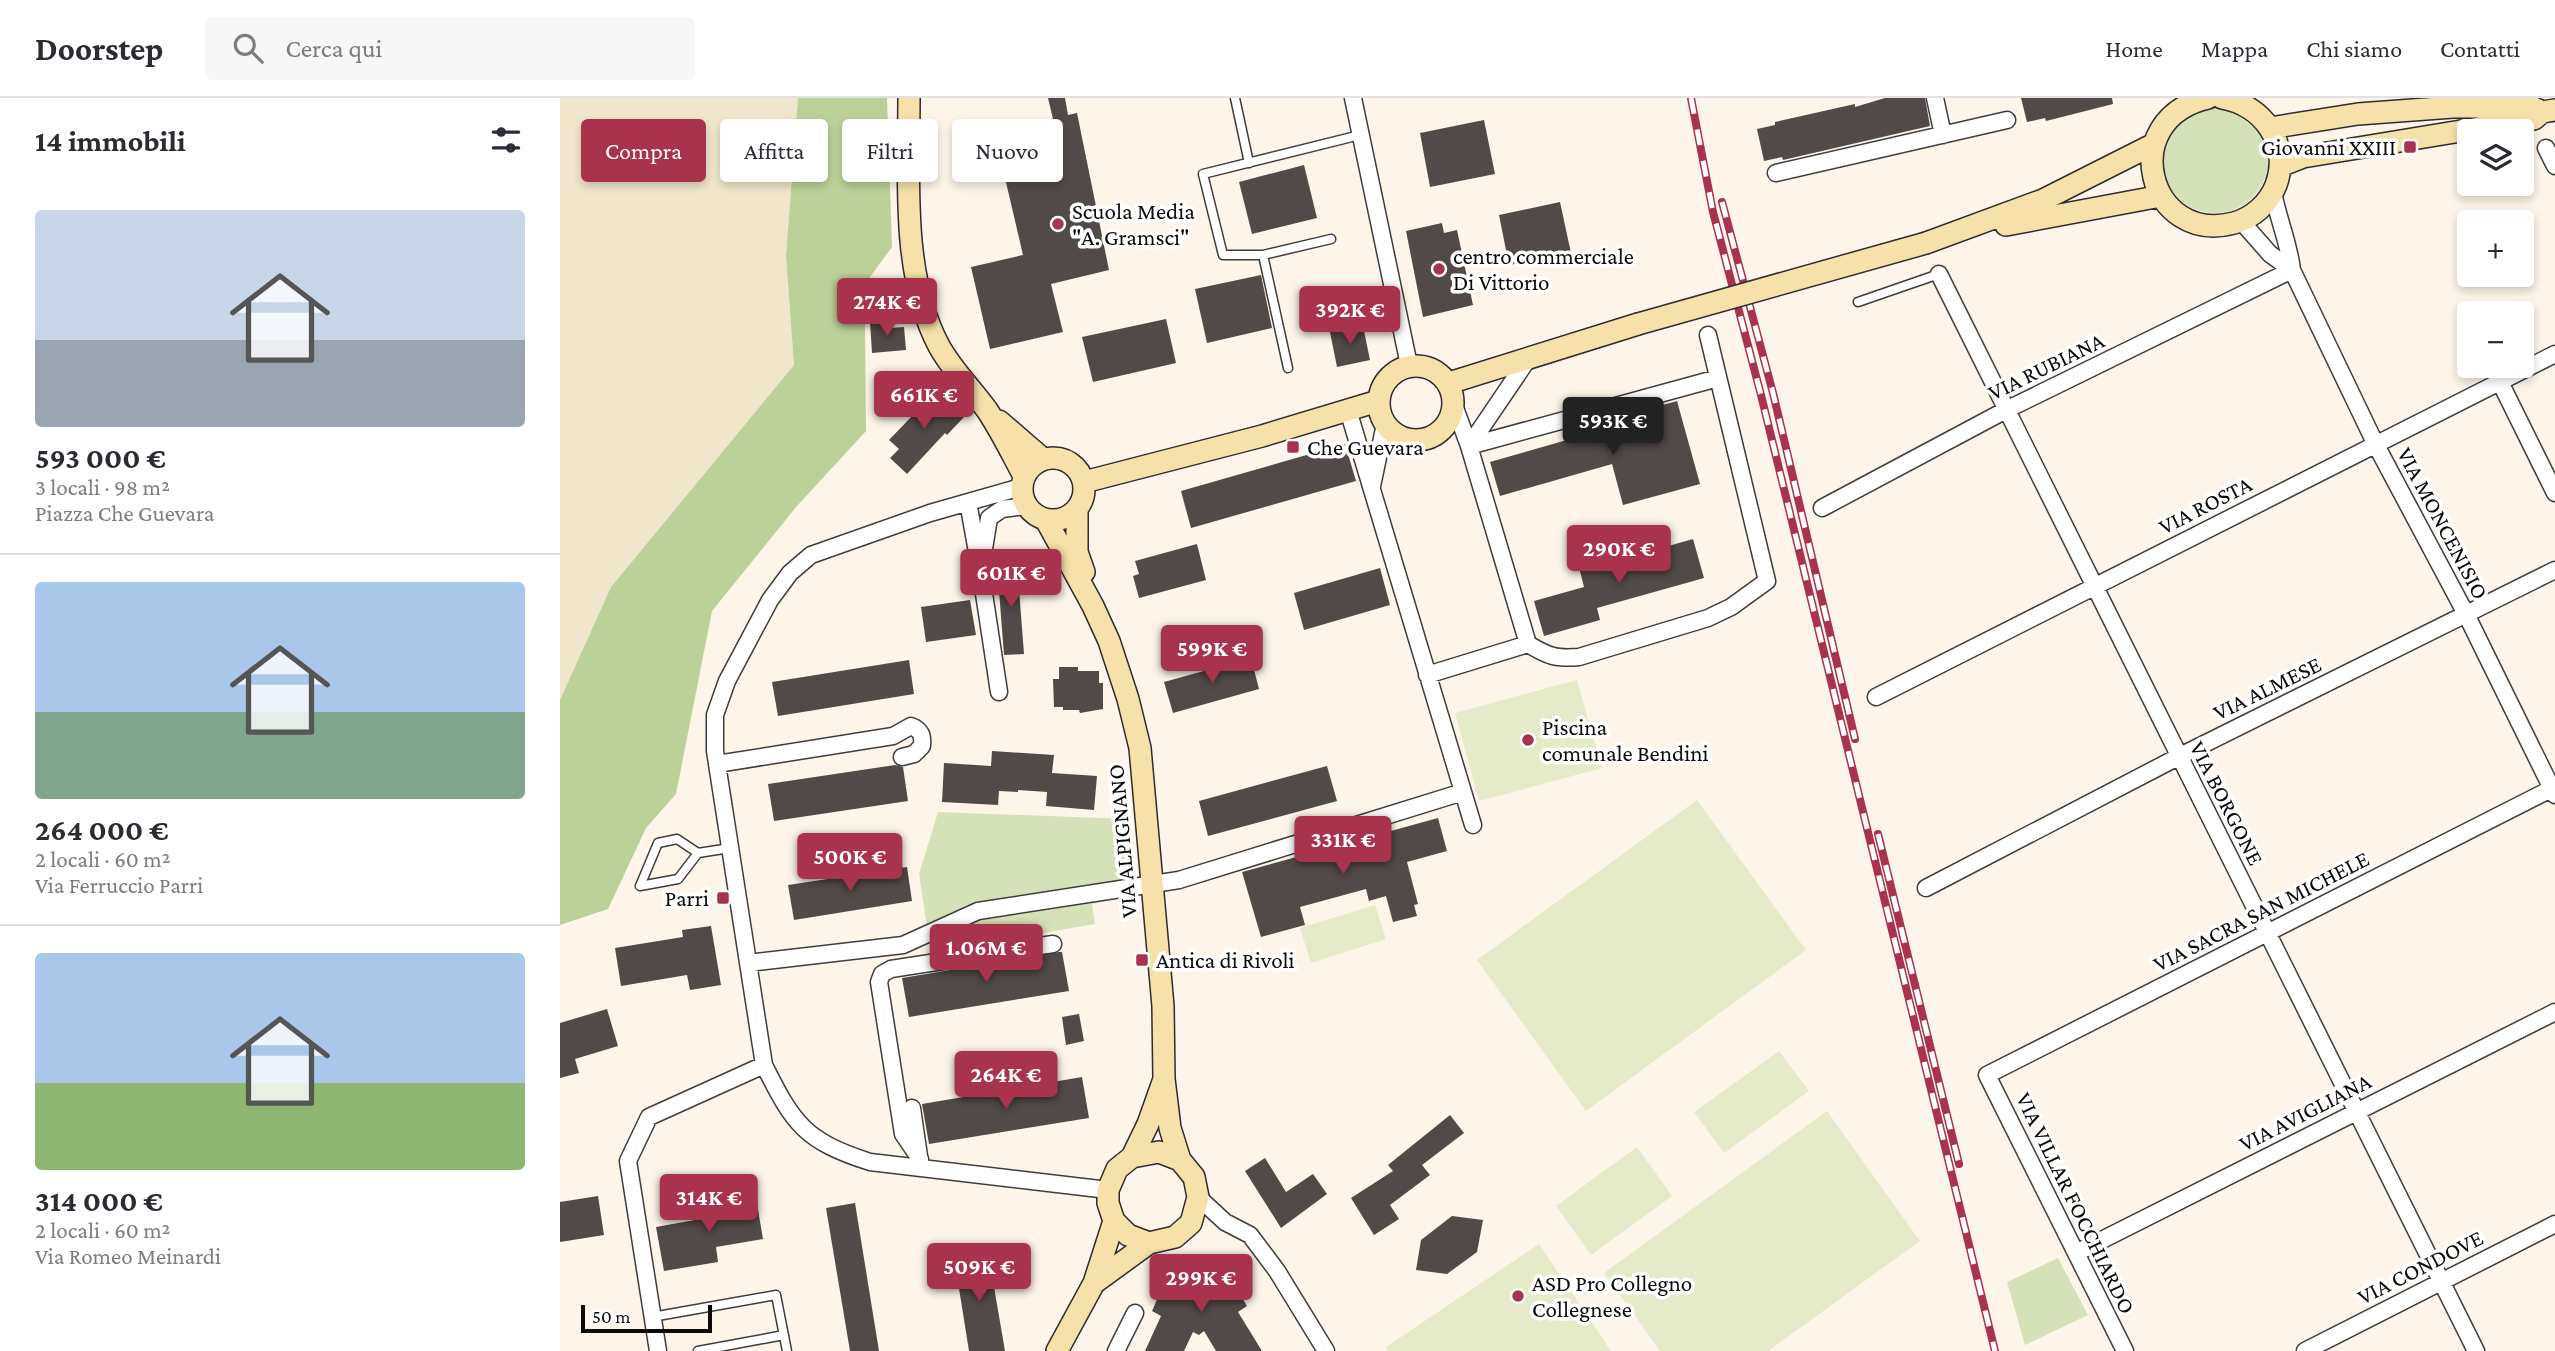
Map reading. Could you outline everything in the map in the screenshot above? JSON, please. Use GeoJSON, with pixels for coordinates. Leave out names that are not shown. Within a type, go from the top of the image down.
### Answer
{"type":"FeatureCollection","features":[{"type":"Feature","properties":{"kind":"street"},"geometry":{"type":"LineString","coordinates":[[909,98],[910,212],[920,298],[938,344],[950,365],[987,411],[1043,459]]}},
{"type":"Feature","properties":{"kind":"street"},"geometry":{"type":"LineString","coordinates":[[1353,98],[1409,365]]}},
{"type":"Feature","properties":{"kind":"street"},"geometry":{"type":"LineString","coordinates":[[1935,98],[1943,135]]}},
{"type":"Feature","properties":{"kind":"street"},"geometry":{"type":"LineString","coordinates":[[2208,98],[2166,106],[2164,123],[2154,144],[2152,169],[2161,196],[2175,212],[2194,223],[2223,226],[2255,214],[2273,192],[2280,166],[2278,145],[2270,128],[2255,111],[2222,98]]}},
{"type":"Feature","properties":{"kind":"street"},"geometry":{"type":"LineString","coordinates":[[2270,128],[2358,114],[2453,107],[2548,108]]}},
{"type":"Feature","properties":{"kind":"street"},"geometry":{"type":"LineString","coordinates":[[2280,166],[2303,157],[2534,119],[2548,108]]}},
{"type":"Feature","properties":{"kind":"street"},"geometry":{"type":"LineString","coordinates":[[1776,173],[2007,120]]}},
{"type":"Feature","properties":{"kind":"street"},"geometry":{"type":"LineString","coordinates":[[1926,243],[2043,200],[2154,144]]}},
{"type":"Feature","properties":{"kind":"street"},"geometry":{"type":"LineString","coordinates":[[2546,148],[2555,166]]}},
{"type":"Feature","properties":{"kind":"street","name":"VIA MONCENISIO"},"geometry":{"type":"LineString","coordinates":[[2273,192],[2278,219],[2289,248],[2292,270],[2376,445],[2466,614],[2554,791]]}},
{"type":"Feature","properties":{"kind":"street"},"geometry":{"type":"LineString","coordinates":[[1449,383],[1638,324],[1926,243],[2052,215],[2161,196]]}},
{"type":"Feature","properties":{"kind":"street","name":"VIA MONCENISIO"},"geometry":{"type":"LineString","coordinates":[[2241,221],[2270,254],[2292,270]]}},
{"type":"Feature","properties":{"kind":"street","name":"VIA RUBIANA"},"geometry":{"type":"LineString","coordinates":[[1822,508],[2006,410],[2292,270]]}},
{"type":"Feature","properties":{"kind":"street","name":"VIA BORGONE"},"geometry":{"type":"LineString","coordinates":[[1939,274],[2476,1351]]}},
{"type":"Feature","properties":{"kind":"street"},"geometry":{"type":"LineString","coordinates":[[1454,405],[1448,423],[1436,435],[1418,441],[1403,438],[1390,430],[1381,417],[1378,401],[1385,381],[1398,369],[1409,365],[1426,366],[1437,371],[1449,383],[1528,644],[1548,656],[1578,657],[1690,625],[1731,607],[1767,581],[1708,335]]}},
{"type":"Feature","properties":{"kind":"street","name":"VIA ROSTA"},"geometry":{"type":"LineString","coordinates":[[1876,697],[2555,354]]}},
{"type":"Feature","properties":{"kind":"street"},"geometry":{"type":"LineString","coordinates":[[1469,446],[1528,359]]}},
{"type":"Feature","properties":{"kind":"street"},"geometry":{"type":"LineString","coordinates":[[1469,446],[1718,378]]}},
{"type":"Feature","properties":{"kind":"street"},"geometry":{"type":"LineString","coordinates":[[2500,382],[2555,493]]}},
{"type":"Feature","properties":{"kind":"street"},"geometry":{"type":"LineString","coordinates":[[1084,482],[1262,436],[1378,401]]}},
{"type":"Feature","properties":{"kind":"street"},"geometry":{"type":"LineString","coordinates":[[1348,410],[1473,825]]}},
{"type":"Feature","properties":{"kind":"street"},"geometry":{"type":"LineString","coordinates":[[982,574],[989,518],[1024,489],[1030,467],[1043,459],[1054,457],[1068,461],[1078,470],[1084,482],[1083,498],[1077,509],[1064,518],[1046,520],[1036,516],[1024,489],[987,411]]}},
{"type":"Feature","properties":{"kind":"street"},"geometry":{"type":"LineString","coordinates":[[1371,487],[1385,424]]}},
{"type":"Feature","properties":{"kind":"street"},"geometry":{"type":"LineString","coordinates":[[1024,489],[968,502],[811,555],[790,573],[770,600],[727,681],[715,715],[717,764],[764,1065],[783,1103],[806,1133],[835,1151],[870,1162],[920,1163],[1108,1190]]}},
{"type":"Feature","properties":{"kind":"street"},"geometry":{"type":"LineString","coordinates":[[968,502],[982,574],[999,692]]}},
{"type":"Feature","properties":{"kind":"street","name":"VIA ALPIGNANO"},"geometry":{"type":"LineString","coordinates":[[1077,509],[1077,552],[1094,606]]}},
{"type":"Feature","properties":{"kind":"street","name":"VIA ALPIGNANO"},"geometry":{"type":"LineString","coordinates":[[1046,520],[1094,606],[1109,640],[1140,748],[1163,1006],[1164,1079]]}},
{"type":"Feature","properties":{"kind":"street","name":"VIA ALMESE"},"geometry":{"type":"LineString","coordinates":[[1926,888],[2178,757],[2555,570]]}},
{"type":"Feature","properties":{"kind":"street"},"geometry":{"type":"LineString","coordinates":[[1427,675],[1528,644]]}},
{"type":"Feature","properties":{"kind":"street"},"geometry":{"type":"LineString","coordinates":[[717,764],[893,736],[911,726],[918,729],[923,736],[922,746],[914,754],[902,757]]}},
{"type":"Feature","properties":{"kind":"street","name":"VIA SACRA SAN MICHELE"},"geometry":{"type":"LineString","coordinates":[[1987,1075],[2554,791]]}},
{"type":"Feature","properties":{"kind":"street"},"geometry":{"type":"LineString","coordinates":[[748,963],[903,945],[978,911],[1179,880],[1463,792]]}},
{"type":"Feature","properties":{"kind":"street"},"geometry":{"type":"LineString","coordinates":[[920,1163],[903,1134],[879,982],[882,974],[891,969],[1053,944]]}},
{"type":"Feature","properties":{"kind":"street","name":"VIA AVIGLIANA"},"geometry":{"type":"LineString","coordinates":[[2076,1253],[2555,1012]]}},
{"type":"Feature","properties":{"kind":"street"},"geometry":{"type":"LineString","coordinates":[[658,1351],[628,1161],[649,1117],[764,1065]]}},
{"type":"Feature","properties":{"kind":"street","name":"VIA VILLAR FOCCHIARDO"},"geometry":{"type":"LineString","coordinates":[[1987,1075],[2124,1351]]}},
{"type":"Feature","properties":{"kind":"street"},"geometry":{"type":"LineString","coordinates":[[1149,1243],[1128,1235],[1114,1220],[1108,1203],[1108,1190],[1117,1169],[1132,1157],[1148,1124],[1164,1079]]}},
{"type":"Feature","properties":{"kind":"street"},"geometry":{"type":"LineString","coordinates":[[1094,1283],[1149,1243],[1175,1237],[1191,1223],[1198,1197],[1194,1177],[1180,1160],[1170,1128],[1164,1079]]}},
{"type":"Feature","properties":{"kind":"street"},"geometry":{"type":"LineString","coordinates":[[912,1108],[920,1163]]}},
{"type":"Feature","properties":{"kind":"street"},"geometry":{"type":"LineString","coordinates":[[1132,1157],[1159,1152],[1180,1160]]}},
{"type":"Feature","properties":{"kind":"street"},"geometry":{"type":"LineString","coordinates":[[1198,1197],[1225,1222],[1250,1235],[1277,1271],[1326,1351]]}},
{"type":"Feature","properties":{"kind":"street"},"geometry":{"type":"LineString","coordinates":[[1056,1351],[1094,1283],[1114,1220]]}},
{"type":"Feature","properties":{"kind":"street"},"geometry":{"type":"LineString","coordinates":[[1191,1223],[1225,1222]]}},
{"type":"Feature","properties":{"kind":"street","name":"VIA CONDOVE"},"geometry":{"type":"LineString","coordinates":[[2305,1351],[2555,1224]]}},
{"type":"Feature","properties":{"kind":"street"},"geometry":{"type":"LineString","coordinates":[[1116,1351],[1135,1313]]}},
{"type":"Feature","properties":{"kind":"lane"},"geometry":{"type":"LineString","coordinates":[[1235,98],[1249,163]]}},
{"type":"Feature","properties":{"kind":"lane"},"geometry":{"type":"LineString","coordinates":[[1331,239],[1263,254],[1223,255],[1203,174],[1360,135]]}},
{"type":"Feature","properties":{"kind":"lane"},"geometry":{"type":"LineString","coordinates":[[1263,254],[1288,368]]}},
{"type":"Feature","properties":{"kind":"lane"},"geometry":{"type":"LineString","coordinates":[[1858,302],[1939,274]]}},
{"type":"Feature","properties":{"kind":"lane"},"geometry":{"type":"LineString","coordinates":[[698,853],[678,879],[640,886],[658,843],[677,839],[698,853],[730,848]]}},
{"type":"Feature","properties":{"kind":"lane"},"geometry":{"type":"LineString","coordinates":[[652,1317],[776,1295],[787,1351]]}},
{"type":"Feature","properties":{"kind":"lane"},"geometry":{"type":"LineString","coordinates":[[698,1351],[784,1335]]}},
{"type":"Feature","properties":{"kind":"shaded area"},"geometry":{"type":"Polygon","coordinates":[[[560,98],[798,98],[796,119],[720,119],[720,182],[792,182],[786,256],[794,365],[611,587],[560,700],[560,98]]]}},
{"type":"Feature","properties":{"kind":"green space"},"geometry":{"type":"Polygon","coordinates":[[[798,98],[887,98],[888,119],[842,119],[842,182],[890,182],[892,247],[870,277],[865,323],[866,431],[797,506],[712,611],[676,794],[646,828],[608,909],[560,925],[560,700],[611,587],[794,365],[786,256],[792,182],[828,182],[828,119],[796,119],[798,98]]]}},
{"type":"Feature","properties":{"kind":"green space"},"geometry":{"type":"Polygon","coordinates":[[[2215,107],[2235,111],[2253,122],[2264,140],[2268,160],[2264,180],[2253,198],[2235,209],[2215,213],[2195,209],[2177,198],[2166,180],[2162,160],[2166,140],[2177,122],[2195,111],[2215,107]]]}},
{"type":"Feature","properties":{"kind":"green space","name":"Piscina comunale Bendini"},"geometry":{"type":"Polygon","coordinates":[[[1577,680],[1602,768],[1479,801],[1455,713],[1577,680]]]}},
{"type":"Feature","properties":{"kind":"green space"},"geometry":{"type":"Polygon","coordinates":[[[1697,800],[1806,950],[1586,1111],[1477,960],[1697,800]]]}},
{"type":"Feature","properties":{"kind":"green space"},"geometry":{"type":"Polygon","coordinates":[[[938,812],[1128,819],[1135,895],[1092,904],[1095,924],[931,952],[919,874],[938,812]]]}},
{"type":"Feature","properties":{"kind":"green space"},"geometry":{"type":"Polygon","coordinates":[[[1375,905],[1386,939],[1311,963],[1300,928],[1375,905]]]}},
{"type":"Feature","properties":{"kind":"green space"},"geometry":{"type":"Polygon","coordinates":[[[1779,1051],[1809,1091],[1724,1153],[1694,1112],[1779,1051]]]}},
{"type":"Feature","properties":{"kind":"green space"},"geometry":{"type":"Polygon","coordinates":[[[1827,1111],[1920,1241],[1768,1351],[1660,1351],[1604,1273],[1827,1111]]]}},
{"type":"Feature","properties":{"kind":"green space"},"geometry":{"type":"Polygon","coordinates":[[[1637,1147],[1672,1196],[1591,1255],[1556,1206],[1637,1147]]]}},
{"type":"Feature","properties":{"kind":"green space","name":"ASD Pro Collegno Collegnese"},"geometry":{"type":"Polygon","coordinates":[[[1539,1244],[1611,1351],[1388,1351],[1386,1347],[1539,1244]]]}},
{"type":"Feature","properties":{"kind":"green space"},"geometry":{"type":"Polygon","coordinates":[[[2058,1258],[2088,1315],[2025,1345],[2007,1282],[2058,1258]]]}},
{"type":"Feature","properties":{"kind":"building","name":"Scuola Media \"A. Gramsci\""},"geometry":{"type":"Polygon","coordinates":[[[1048,98],[1065,98],[1068,115],[1077,113],[1109,270],[1051,284],[1063,332],[990,349],[971,267],[1023,255],[1006,182],[1063,182],[1063,119],[1053,119],[1048,98]]]}},
{"type":"Feature","properties":{"kind":"building"},"geometry":{"type":"Polygon","coordinates":[[[1885,98],[1925,98],[1930,126],[1783,160],[1782,157],[1764,161],[1757,129],[1775,125],[1775,122],[1855,104],[1855,107],[1885,98]]]}},
{"type":"Feature","properties":{"kind":"building"},"geometry":{"type":"Polygon","coordinates":[[[2021,98],[2112,98],[2113,104],[2046,121],[2045,118],[2027,122],[2021,98]]]}},
{"type":"Feature","properties":{"kind":"building"},"geometry":{"type":"Polygon","coordinates":[[[1484,120],[1495,174],[1430,187],[1420,133],[1484,120]]]}},
{"type":"Feature","properties":{"kind":"building"},"geometry":{"type":"Polygon","coordinates":[[[1304,165],[1317,218],[1252,234],[1239,182],[1304,165]]]}},
{"type":"Feature","properties":{"kind":"building"},"geometry":{"type":"Polygon","coordinates":[[[1560,202],[1571,253],[1509,265],[1499,215],[1560,202]]]}},
{"type":"Feature","properties":{"kind":"building","name":"centro commerciale Di Vittorio"},"geometry":{"type":"Polygon","coordinates":[[[1442,223],[1444,233],[1457,230],[1473,305],[1423,317],[1406,231],[1442,223]]]}},
{"type":"Feature","properties":{"kind":"building"},"geometry":{"type":"Polygon","coordinates":[[[1261,275],[1272,328],[1207,343],[1195,289],[1261,275]]]}},
{"type":"Feature","properties":{"kind":"building"},"geometry":{"type":"Polygon","coordinates":[[[1166,319],[1176,363],[1093,382],[1082,337],[1166,319]]]}},
{"type":"Feature","properties":{"kind":"building"},"geometry":{"type":"Polygon","coordinates":[[[889,321],[890,328],[904,327],[906,350],[872,353],[870,322],[889,321]]]}},
{"type":"Feature","properties":{"kind":"building"},"geometry":{"type":"Polygon","coordinates":[[[1363,326],[1370,360],[1337,367],[1330,332],[1363,326]]]}},
{"type":"Feature","properties":{"kind":"building"},"geometry":{"type":"Polygon","coordinates":[[[937,390],[965,416],[947,435],[945,433],[907,474],[890,458],[899,449],[889,440],[937,390]]]}},
{"type":"Feature","properties":{"kind":"building"},"geometry":{"type":"Polygon","coordinates":[[[1677,401],[1700,484],[1623,505],[1612,464],[1500,496],[1490,462],[1602,430],[1600,422],[1677,401]]]}},
{"type":"Feature","properties":{"kind":"building"},"geometry":{"type":"Polygon","coordinates":[[[1345,444],[1356,481],[1191,528],[1181,491],[1345,444]]]}},
{"type":"Feature","properties":{"kind":"building"},"geometry":{"type":"Polygon","coordinates":[[[1693,539],[1704,578],[1597,608],[1600,620],[1544,636],[1534,601],[1584,587],[1580,571],[1693,539]]]}},
{"type":"Feature","properties":{"kind":"building"},"geometry":{"type":"Polygon","coordinates":[[[1197,544],[1206,580],[1139,598],[1133,576],[1139,574],[1135,561],[1197,544]]]}},
{"type":"Feature","properties":{"kind":"building"},"geometry":{"type":"Polygon","coordinates":[[[1017,563],[1024,654],[1004,655],[997,565],[1017,563]]]}},
{"type":"Feature","properties":{"kind":"building"},"geometry":{"type":"Polygon","coordinates":[[[1380,568],[1390,605],[1304,630],[1294,593],[1380,568]]]}},
{"type":"Feature","properties":{"kind":"building"},"geometry":{"type":"Polygon","coordinates":[[[970,600],[976,635],[926,642],[921,607],[970,600]]]}},
{"type":"Feature","properties":{"kind":"building"},"geometry":{"type":"Polygon","coordinates":[[[1251,658],[1259,689],[1173,713],[1164,682],[1251,658]]]}},
{"type":"Feature","properties":{"kind":"building"},"geometry":{"type":"Polygon","coordinates":[[[909,660],[914,694],[778,716],[772,682],[909,660]]]}},
{"type":"Feature","properties":{"kind":"building"},"geometry":{"type":"Polygon","coordinates":[[[1059,667],[1099,671],[1099,683],[1103,683],[1103,709],[1080,713],[1079,710],[1054,707],[1053,679],[1059,679],[1059,667]]]}},
{"type":"Feature","properties":{"kind":"building"},"geometry":{"type":"Polygon","coordinates":[[[992,751],[1054,755],[1052,773],[1097,776],[1094,810],[1046,806],[1047,792],[1018,790],[999,791],[998,805],[942,802],[944,763],[991,766],[992,751]]]}},
{"type":"Feature","properties":{"kind":"building"},"geometry":{"type":"Polygon","coordinates":[[[895,765],[903,767],[908,801],[774,821],[768,784],[895,765]]]}},
{"type":"Feature","properties":{"kind":"building"},"geometry":{"type":"Polygon","coordinates":[[[1327,766],[1337,801],[1208,836],[1199,801],[1327,766]]]}},
{"type":"Feature","properties":{"kind":"building"},"geometry":{"type":"Polygon","coordinates":[[[1438,818],[1447,851],[1407,862],[1418,904],[1414,905],[1417,916],[1393,922],[1386,896],[1369,901],[1366,889],[1300,907],[1305,925],[1261,937],[1242,872],[1438,818]]]}},
{"type":"Feature","properties":{"kind":"building"},"geometry":{"type":"Polygon","coordinates":[[[907,867],[912,901],[794,920],[788,885],[907,867]]]}},
{"type":"Feature","properties":{"kind":"building"},"geometry":{"type":"Polygon","coordinates":[[[711,926],[721,985],[690,990],[687,975],[621,986],[615,948],[683,937],[682,930],[711,926]]]}},
{"type":"Feature","properties":{"kind":"building"},"geometry":{"type":"Polygon","coordinates":[[[1062,952],[1069,991],[909,1017],[902,978],[1062,952]]]}},
{"type":"Feature","properties":{"kind":"building"},"geometry":{"type":"Polygon","coordinates":[[[607,1009],[618,1046],[575,1059],[579,1073],[560,1078],[560,1023],[607,1009]]]}},
{"type":"Feature","properties":{"kind":"building"},"geometry":{"type":"Polygon","coordinates":[[[1079,1014],[1084,1041],[1066,1045],[1062,1017],[1079,1014]]]}},
{"type":"Feature","properties":{"kind":"building"},"geometry":{"type":"Polygon","coordinates":[[[1082,1077],[1089,1118],[929,1144],[922,1104],[1082,1077]]]}},
{"type":"Feature","properties":{"kind":"building"},"geometry":{"type":"Polygon","coordinates":[[[1450,1115],[1464,1133],[1422,1165],[1430,1175],[1390,1205],[1399,1219],[1374,1235],[1351,1198],[1393,1171],[1388,1165],[1450,1115]]]}},
{"type":"Feature","properties":{"kind":"building"},"geometry":{"type":"Polygon","coordinates":[[[1265,1158],[1286,1192],[1313,1174],[1327,1194],[1281,1228],[1245,1171],[1265,1158]]]}},
{"type":"Feature","properties":{"kind":"building"},"geometry":{"type":"Polygon","coordinates":[[[598,1196],[604,1235],[560,1242],[560,1202],[598,1196]]]}},
{"type":"Feature","properties":{"kind":"building"},"geometry":{"type":"Polygon","coordinates":[[[756,1198],[763,1239],[716,1247],[718,1262],[664,1271],[656,1227],[706,1218],[704,1207],[756,1198]]]}},
{"type":"Feature","properties":{"kind":"building"},"geometry":{"type":"Polygon","coordinates":[[[855,1203],[879,1351],[850,1351],[826,1208],[855,1203]]]}},
{"type":"Feature","properties":{"kind":"building"},"geometry":{"type":"Polygon","coordinates":[[[1452,1216],[1483,1220],[1477,1252],[1447,1274],[1416,1270],[1421,1240],[1452,1216]]]}},
{"type":"Feature","properties":{"kind":"building"},"geometry":{"type":"Polygon","coordinates":[[[988,1252],[1005,1351],[969,1351],[954,1257],[988,1252]]]}},
{"type":"Feature","properties":{"kind":"building"},"geometry":{"type":"Polygon","coordinates":[[[1214,1269],[1227,1273],[1247,1306],[1238,1312],[1262,1351],[1216,1351],[1204,1331],[1199,1335],[1193,1332],[1184,1351],[1145,1351],[1161,1316],[1152,1311],[1166,1279],[1181,1272],[1196,1280],[1214,1269]]]}},
{"type":"Feature","properties":{"kind":"railway"},"geometry":{"type":"LineString","coordinates":[[1691,98],[1713,212],[1761,395],[1995,1351]]}},
{"type":"Feature","properties":{"kind":"railway"},"geometry":{"type":"LineString","coordinates":[[1722,202],[1773,393],[1855,739]]}},
{"type":"Feature","properties":{"kind":"railway"},"geometry":{"type":"LineString","coordinates":[[1878,834],[1959,1164]]}},
{"type":"Feature","properties":{"kind":"place","name":"Giovanni XXIII"},"geometry":{"type":"Point","coordinates":[2410,147]}},
{"type":"Feature","properties":{"kind":"place","name":"Scuola Media \"A. Gramsci\""},"geometry":{"type":"Point","coordinates":[1058,224]}},
{"type":"Feature","properties":{"kind":"place","name":"centro commerciale Di Vittorio"},"geometry":{"type":"Point","coordinates":[1439,269]}},
{"type":"Feature","properties":{"kind":"place","name":"Che Guevara"},"geometry":{"type":"Point","coordinates":[1293,447]}},
{"type":"Feature","properties":{"kind":"place","name":"Piscina comunale Bendini"},"geometry":{"type":"Point","coordinates":[1528,740]}},
{"type":"Feature","properties":{"kind":"place","name":"Parri"},"geometry":{"type":"Point","coordinates":[723,898]}},
{"type":"Feature","properties":{"kind":"place","name":"Antica di Rivoli"},"geometry":{"type":"Point","coordinates":[1142,960]}},
{"type":"Feature","properties":{"kind":"place","name":"ASD Pro Collegno Collegnese"},"geometry":{"type":"Point","coordinates":[1518,1296]}}]}
